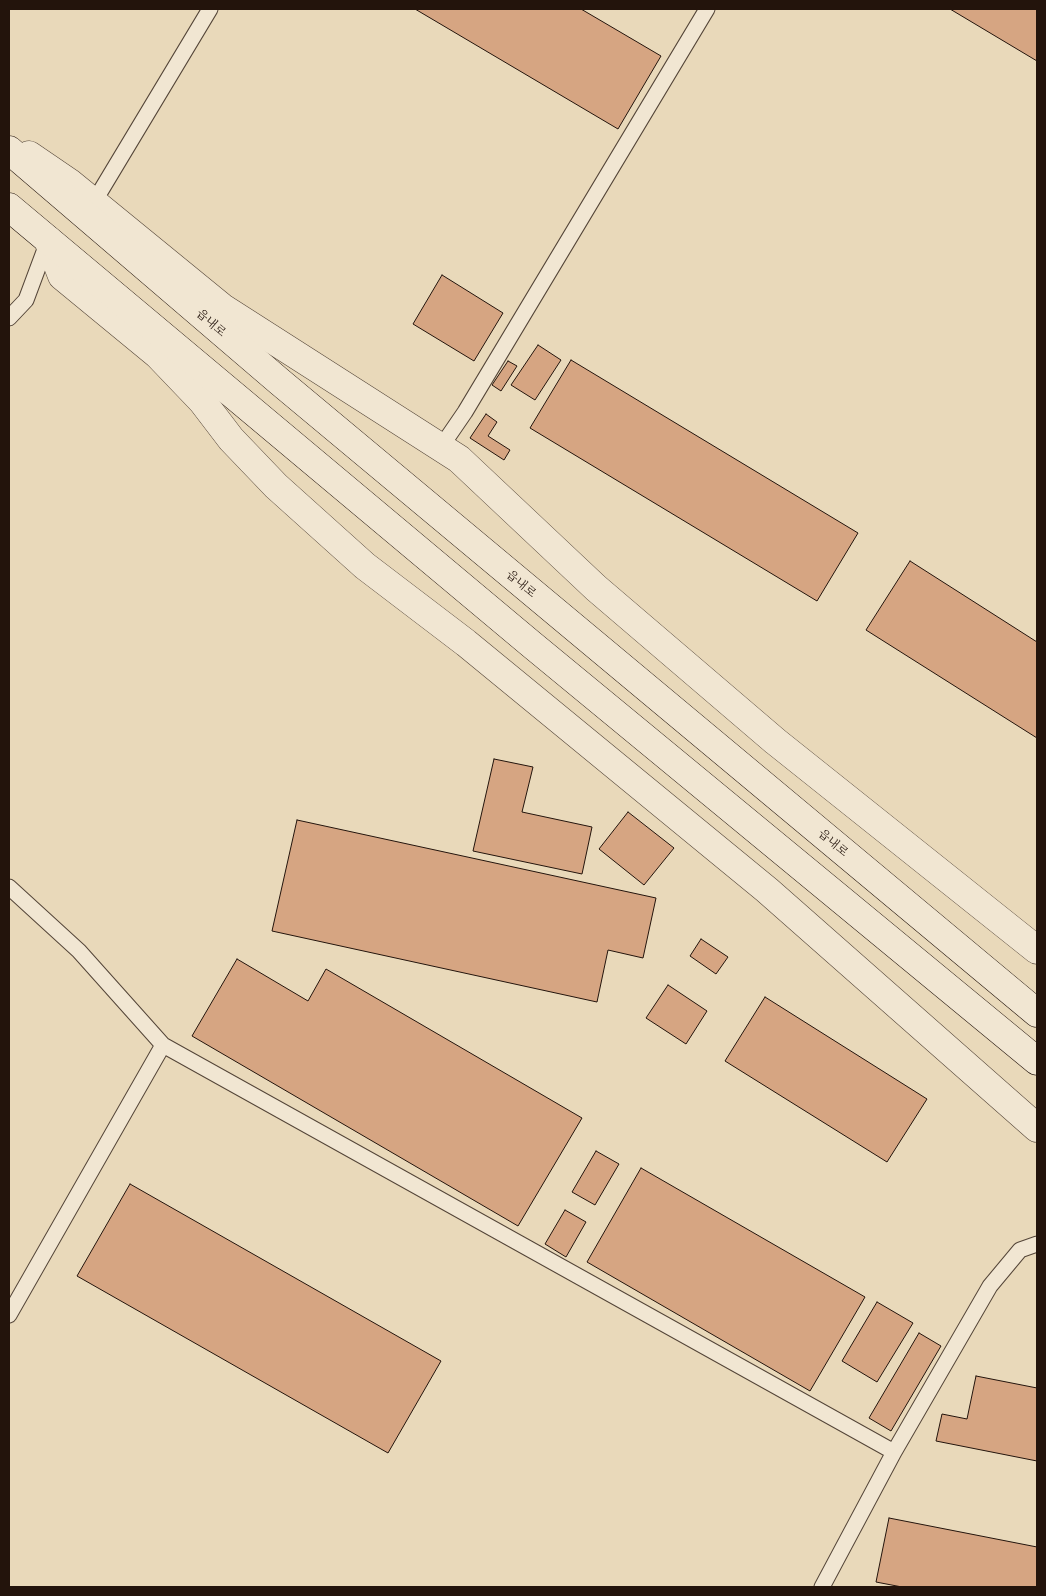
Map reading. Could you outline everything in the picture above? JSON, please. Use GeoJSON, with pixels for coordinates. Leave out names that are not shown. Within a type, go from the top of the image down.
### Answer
{"type":"FeatureCollection","features":[{"type":"Feature","properties":{"kind":"street"},"geometry":{"type":"LineString","coordinates":[[9,142],[70,183],[223,308],[459,459],[596,588],[775,742],[1037,950]]}},
{"type":"Feature","properties":{"kind":"street","name":"읍내로"},"geometry":{"type":"LineString","coordinates":[[9,150],[280,382],[1037,1013]]}},
{"type":"Feature","properties":{"kind":"street"},"geometry":{"type":"LineString","coordinates":[[9,207],[530,644],[1037,1061]]}},
{"type":"Feature","properties":{"kind":"street"},"geometry":{"type":"LineString","coordinates":[[48,240],[62,276],[158,356],[202,401],[231,439],[276,486],[364,566],[466,643],[718,848],[1037,1128]]}},
{"type":"Feature","properties":{"kind":"lane"},"geometry":{"type":"LineString","coordinates":[[94,202],[210,9]]}},
{"type":"Feature","properties":{"kind":"lane"},"geometry":{"type":"LineString","coordinates":[[441,447],[465,412],[707,9]]}},
{"type":"Feature","properties":{"kind":"lane"},"geometry":{"type":"LineString","coordinates":[[9,318],[26,300],[48,240]]}},
{"type":"Feature","properties":{"kind":"lane"},"geometry":{"type":"LineString","coordinates":[[9,888],[79,951],[163,1045],[894,1452]]}},
{"type":"Feature","properties":{"kind":"lane"},"geometry":{"type":"LineString","coordinates":[[9,1315],[163,1045]]}},
{"type":"Feature","properties":{"kind":"lane"},"geometry":{"type":"LineString","coordinates":[[822,1587],[894,1452],[990,1286],[1020,1250],[1037,1244]]}},
{"type":"Feature","properties":{"kind":"building"},"geometry":{"type":"Polygon","coordinates":[[[415,9],[581,9],[661,56],[618,129],[415,9]]]}},
{"type":"Feature","properties":{"kind":"building"},"geometry":{"type":"Polygon","coordinates":[[[950,9],[1037,9],[1037,61],[950,9]]]}},
{"type":"Feature","properties":{"kind":"building"},"geometry":{"type":"Polygon","coordinates":[[[442,275],[503,313],[474,361],[413,324],[442,275]]]}},
{"type":"Feature","properties":{"kind":"building"},"geometry":{"type":"Polygon","coordinates":[[[538,345],[561,360],[535,400],[511,385],[538,345]]]}},
{"type":"Feature","properties":{"kind":"building"},"geometry":{"type":"Polygon","coordinates":[[[571,360],[858,533],[817,601],[530,428],[571,360]]]}},
{"type":"Feature","properties":{"kind":"building"},"geometry":{"type":"Polygon","coordinates":[[[508,361],[517,366],[501,391],[492,385],[508,361]]]}},
{"type":"Feature","properties":{"kind":"building"},"geometry":{"type":"Polygon","coordinates":[[[486,414],[497,422],[488,436],[510,450],[504,460],[470,438],[486,414]]]}},
{"type":"Feature","properties":{"kind":"building"},"geometry":{"type":"Polygon","coordinates":[[[910,561],[1037,642],[1037,738],[866,630],[910,561]]]}},
{"type":"Feature","properties":{"kind":"building"},"geometry":{"type":"Polygon","coordinates":[[[494,759],[533,767],[522,812],[592,827],[582,874],[473,851],[494,759]]]}},
{"type":"Feature","properties":{"kind":"building"},"geometry":{"type":"Polygon","coordinates":[[[628,812],[674,848],[644,885],[599,849],[628,812]]]}},
{"type":"Feature","properties":{"kind":"building"},"geometry":{"type":"Polygon","coordinates":[[[297,820],[656,898],[643,958],[608,950],[597,1002],[272,931],[297,820]]]}},
{"type":"Feature","properties":{"kind":"building"},"geometry":{"type":"Polygon","coordinates":[[[701,939],[728,957],[716,974],[690,956],[701,939]]]}},
{"type":"Feature","properties":{"kind":"building"},"geometry":{"type":"Polygon","coordinates":[[[237,959],[308,1001],[326,969],[582,1118],[518,1226],[192,1036],[237,959]]]}},
{"type":"Feature","properties":{"kind":"building"},"geometry":{"type":"Polygon","coordinates":[[[668,985],[707,1011],[686,1044],[646,1018],[668,985]]]}},
{"type":"Feature","properties":{"kind":"building"},"geometry":{"type":"Polygon","coordinates":[[[765,997],[927,1099],[887,1162],[725,1061],[765,997]]]}},
{"type":"Feature","properties":{"kind":"building"},"geometry":{"type":"Polygon","coordinates":[[[596,1151],[619,1164],[595,1205],[572,1192],[596,1151]]]}},
{"type":"Feature","properties":{"kind":"building"},"geometry":{"type":"Polygon","coordinates":[[[641,1168],[865,1297],[810,1391],[587,1262],[641,1168]]]}},
{"type":"Feature","properties":{"kind":"building"},"geometry":{"type":"Polygon","coordinates":[[[130,1184],[441,1361],[388,1453],[77,1276],[130,1184]]]}},
{"type":"Feature","properties":{"kind":"building"},"geometry":{"type":"Polygon","coordinates":[[[565,1210],[586,1222],[566,1257],[545,1244],[565,1210]]]}},
{"type":"Feature","properties":{"kind":"building"},"geometry":{"type":"Polygon","coordinates":[[[877,1302],[913,1323],[877,1382],[842,1361],[877,1302]]]}},
{"type":"Feature","properties":{"kind":"building"},"geometry":{"type":"Polygon","coordinates":[[[919,1333],[941,1346],[891,1431],[869,1418],[919,1333]]]}},
{"type":"Feature","properties":{"kind":"building"},"geometry":{"type":"Polygon","coordinates":[[[976,1376],[1037,1388],[1037,1461],[936,1441],[942,1414],[967,1419],[976,1376]]]}},
{"type":"Feature","properties":{"kind":"building"},"geometry":{"type":"Polygon","coordinates":[[[889,1518],[1037,1547],[1037,1587],[902,1587],[876,1582],[889,1518]]]}}]}
